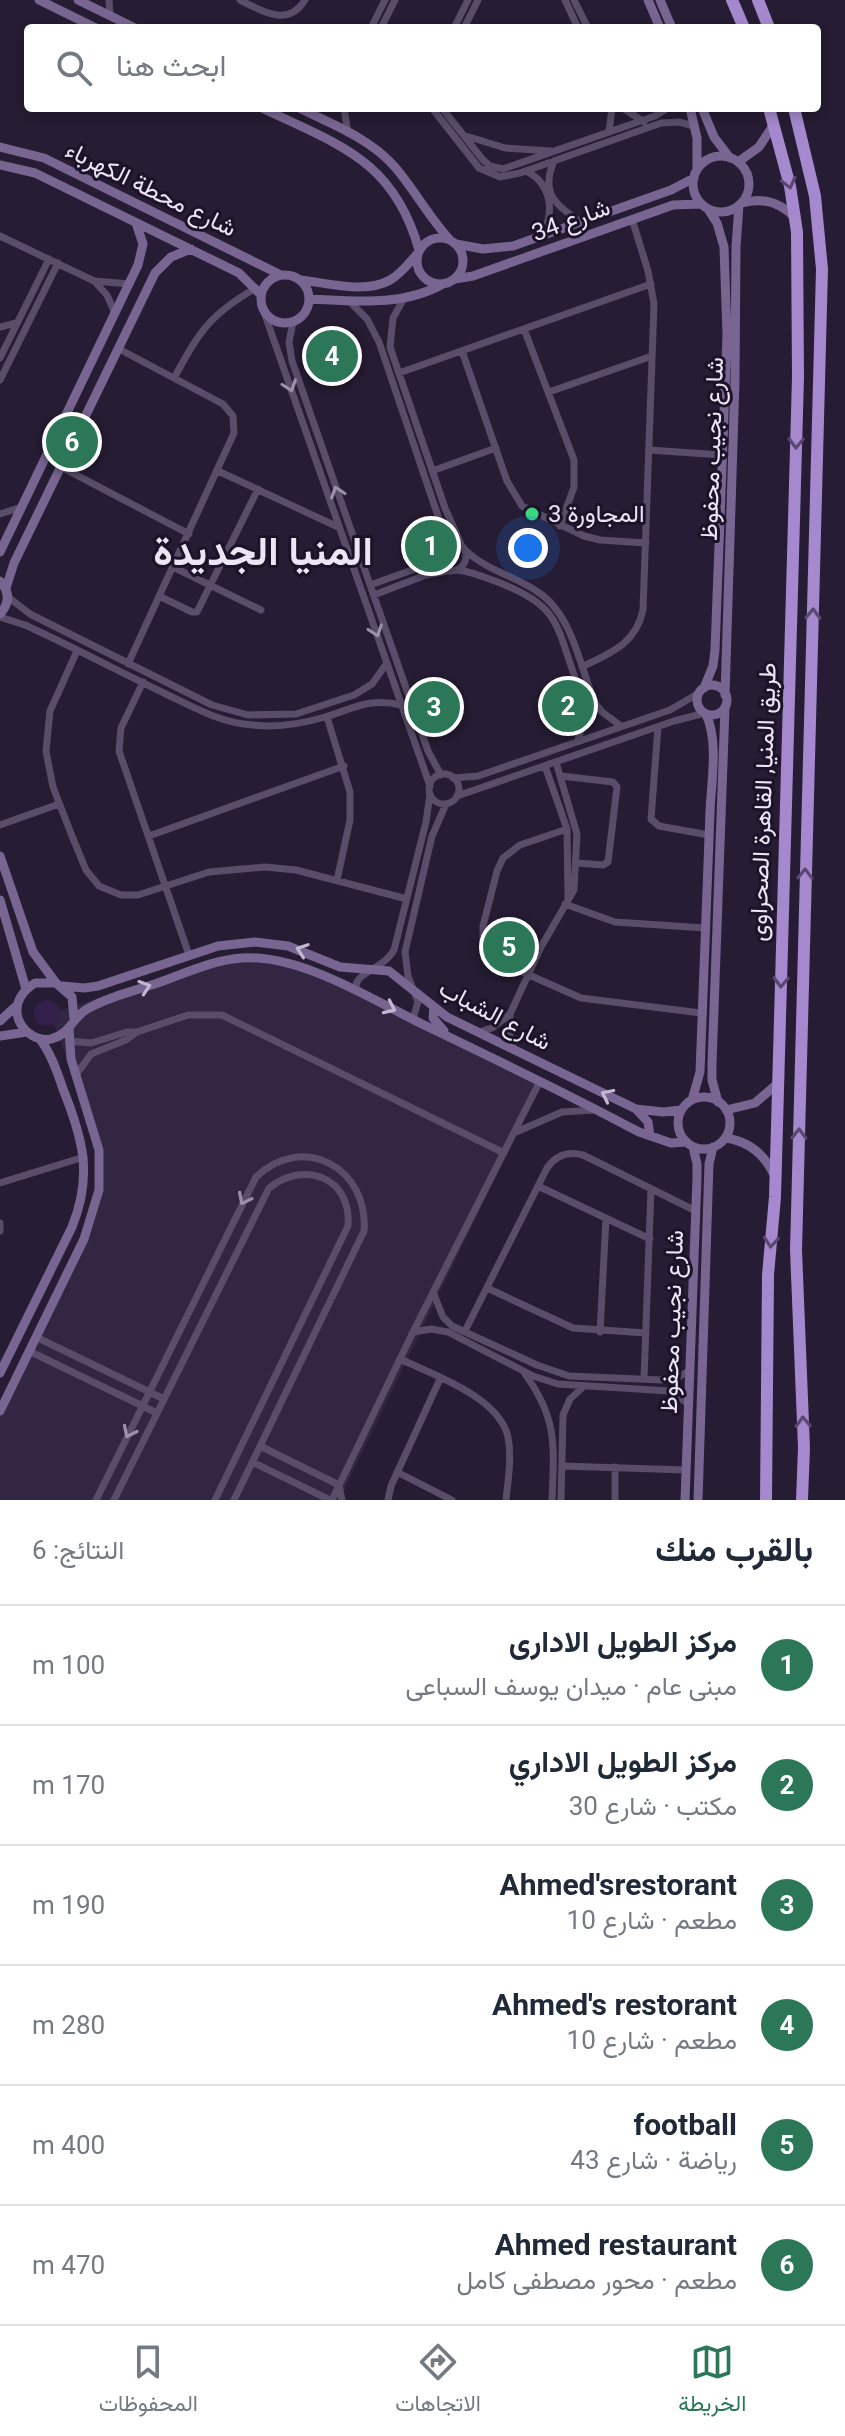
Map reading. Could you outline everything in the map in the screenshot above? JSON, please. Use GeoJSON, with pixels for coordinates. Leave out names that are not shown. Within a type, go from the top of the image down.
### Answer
{"type":"FeatureCollection","features":[{"type":"Feature","properties":{"kind":"highway"},"geometry":{"type":"LineString","coordinates":[[732,0],[742,24]]}},
{"type":"Feature","properties":{"kind":"highway"},"geometry":{"type":"LineString","coordinates":[[758,0],[767,24]]}},
{"type":"Feature","properties":{"kind":"highway","name":"طريق المنيا, القاهرة الصحراوى"},"geometry":{"type":"LineString","coordinates":[[766,1500],[768,1275],[778,1083],[799,257],[790,186],[770,112]]}},
{"type":"Feature","properties":{"kind":"highway","name":"طريق المنيا, القاهرة الصحراوى"},"geometry":{"type":"LineString","coordinates":[[795,112],[815,196],[822,269],[796,1250],[804,1448],[802,1500]]}},
{"type":"Feature","properties":{"kind":"street"},"geometry":{"type":"LineString","coordinates":[[39,0],[88,24]]}},
{"type":"Feature","properties":{"kind":"street"},"geometry":{"type":"LineString","coordinates":[[78,0],[127,24]]}},
{"type":"Feature","properties":{"kind":"street"},"geometry":{"type":"LineString","coordinates":[[109,0],[110,16]]}},
{"type":"Feature","properties":{"kind":"street"},"geometry":{"type":"LineString","coordinates":[[240,0],[267,13],[282,16],[295,12],[305,0]]}},
{"type":"Feature","properties":{"kind":"street"},"geometry":{"type":"LineString","coordinates":[[373,24],[385,0]]}},
{"type":"Feature","properties":{"kind":"street"},"geometry":{"type":"LineString","coordinates":[[383,24],[395,0]]}},
{"type":"Feature","properties":{"kind":"street"},"geometry":{"type":"LineString","coordinates":[[456,24],[468,0]]}},
{"type":"Feature","properties":{"kind":"street"},"geometry":{"type":"LineString","coordinates":[[466,24],[478,0]]}},
{"type":"Feature","properties":{"kind":"street"},"geometry":{"type":"LineString","coordinates":[[648,0],[658,24]]}},
{"type":"Feature","properties":{"kind":"street"},"geometry":{"type":"LineString","coordinates":[[660,0],[670,24]]}},
{"type":"Feature","properties":{"kind":"street"},"geometry":{"type":"LineString","coordinates":[[571,3],[577,24]]}},
{"type":"Feature","properties":{"kind":"street"},"geometry":{"type":"LineString","coordinates":[[571,3],[585,24]]}},
{"type":"Feature","properties":{"kind":"street"},"geometry":{"type":"LineString","coordinates":[[469,18],[470,24]]}},
{"type":"Feature","properties":{"kind":"street"},"geometry":{"type":"LineString","coordinates":[[270,112],[345,149],[374,169],[404,206],[418,252],[417,269],[421,276],[435,284],[443,284]]}},
{"type":"Feature","properties":{"kind":"street"},"geometry":{"type":"LineString","coordinates":[[345,112],[348,133]]}},
{"type":"Feature","properties":{"kind":"street"},"geometry":{"type":"LineString","coordinates":[[436,112],[474,155],[490,166],[503,169],[609,132],[644,124],[673,121],[694,126],[707,123]]}},
{"type":"Feature","properties":{"kind":"street"},"geometry":{"type":"LineString","coordinates":[[445,112],[466,136],[479,168],[494,176],[510,176],[554,161],[644,124],[662,112]]}},
{"type":"Feature","properties":{"kind":"street"},"geometry":{"type":"LineString","coordinates":[[609,132],[612,112]]}},
{"type":"Feature","properties":{"kind":"street"},"geometry":{"type":"LineString","coordinates":[[628,112],[644,124]]}},
{"type":"Feature","properties":{"kind":"street"},"geometry":{"type":"LineString","coordinates":[[691,112],[698,149],[694,192],[704,206],[724,212],[751,200],[771,201],[795,218]]}},
{"type":"Feature","properties":{"kind":"street"},"geometry":{"type":"LineString","coordinates":[[703,112],[718,144],[748,179],[748,189],[740,204]]}},
{"type":"Feature","properties":{"kind":"street"},"geometry":{"type":"LineString","coordinates":[[309,113],[348,133],[389,161],[427,214],[454,242],[463,262],[455,279],[421,294],[349,301],[309,299]]}},
{"type":"Feature","properties":{"kind":"street"},"geometry":{"type":"LineString","coordinates":[[695,174],[704,162],[714,157],[734,160],[759,147],[774,124]]}},
{"type":"Feature","properties":{"kind":"street"},"geometry":{"type":"LineString","coordinates":[[466,136],[505,148],[557,151]]}},
{"type":"Feature","properties":{"kind":"street","name":"شارع محطة الكهرباء"},"geometry":{"type":"LineString","coordinates":[[0,147],[30,153],[281,275]]}},
{"type":"Feature","properties":{"kind":"street"},"geometry":{"type":"LineString","coordinates":[[541,236],[550,214],[549,176],[554,161]]}},
{"type":"Feature","properties":{"kind":"street","name":"شارع محطة الكهرباء"},"geometry":{"type":"LineString","coordinates":[[0,165],[27,170],[191,249],[239,273],[258,291]]}},
{"type":"Feature","properties":{"kind":"street"},"geometry":{"type":"LineString","coordinates":[[526,171],[540,180],[560,208],[581,222]]}},
{"type":"Feature","properties":{"kind":"street","name":"شارع 34"},"geometry":{"type":"LineString","coordinates":[[454,242],[475,248],[500,248],[671,190],[695,174]]}},
{"type":"Feature","properties":{"kind":"street"},"geometry":{"type":"LineString","coordinates":[[69,190],[77,175]]}},
{"type":"Feature","properties":{"kind":"street","name":"شارع 34"},"geometry":{"type":"LineString","coordinates":[[455,279],[473,276],[679,204],[704,206]]}},
{"type":"Feature","properties":{"kind":"street","name":"شارع نجيب محفوظ"},"geometry":{"type":"LineString","coordinates":[[701,690],[713,666],[721,639],[735,381],[736,247],[740,204]]}},
{"type":"Feature","properties":{"kind":"street","name":"شارع نجيب محفوظ"},"geometry":{"type":"LineString","coordinates":[[704,206],[717,223],[724,247],[727,335],[722,455],[721,639],[725,695]]}},
{"type":"Feature","properties":{"kind":"street"},"geometry":{"type":"LineString","coordinates":[[582,667],[618,649],[637,629],[643,610],[654,304],[632,219]]}},
{"type":"Feature","properties":{"kind":"street"},"geometry":{"type":"LineString","coordinates":[[1,546],[130,284],[143,251],[142,237],[136,223]]}},
{"type":"Feature","properties":{"kind":"street"},"geometry":{"type":"LineString","coordinates":[[0,236],[94,281],[107,295],[115,313]]}},
{"type":"Feature","properties":{"kind":"street"},"geometry":{"type":"LineString","coordinates":[[174,378],[197,336],[211,319],[227,304],[258,291],[267,281],[281,275],[301,280],[374,286],[394,278],[433,239],[454,242]]}},
{"type":"Feature","properties":{"kind":"street"},"geometry":{"type":"LineString","coordinates":[[724,247],[736,247]]}},
{"type":"Feature","properties":{"kind":"street"},"geometry":{"type":"LineString","coordinates":[[191,249],[165,261],[155,273],[14,563],[5,589],[5,608],[0,616],[222,719],[251,725],[296,724],[369,702],[401,705]]}},
{"type":"Feature","properties":{"kind":"street"},"geometry":{"type":"LineString","coordinates":[[0,356],[49,259]]}},
{"type":"Feature","properties":{"kind":"street"},"geometry":{"type":"LineString","coordinates":[[0,380],[58,263]]}},
{"type":"Feature","properties":{"kind":"street"},"geometry":{"type":"LineString","coordinates":[[301,280],[309,299],[306,310],[293,322],[289,342],[292,361],[426,745],[441,775]]}},
{"type":"Feature","properties":{"kind":"street"},"geometry":{"type":"LineString","coordinates":[[94,281],[130,284],[147,291]]}},
{"type":"Feature","properties":{"kind":"street"},"geometry":{"type":"LineString","coordinates":[[399,373],[651,284]]}},
{"type":"Feature","properties":{"kind":"street"},"geometry":{"type":"LineString","coordinates":[[258,291],[430,790],[437,802],[446,804]]}},
{"type":"Feature","properties":{"kind":"street"},"geometry":{"type":"LineString","coordinates":[[404,298],[393,318],[390,340],[432,471],[463,547],[466,562],[457,570]]}},
{"type":"Feature","properties":{"kind":"street"},"geometry":{"type":"LineString","coordinates":[[349,301],[367,319],[379,342],[438,516],[438,564],[447,571]]}},
{"type":"Feature","properties":{"kind":"street"},"geometry":{"type":"LineString","coordinates":[[264,312],[277,322],[293,322]]}},
{"type":"Feature","properties":{"kind":"street"},"geometry":{"type":"LineString","coordinates":[[0,327],[18,322]]}},
{"type":"Feature","properties":{"kind":"street"},"geometry":{"type":"LineString","coordinates":[[524,329],[571,448],[575,469],[574,487],[560,526]]}},
{"type":"Feature","properties":{"kind":"street"},"geometry":{"type":"LineString","coordinates":[[379,342],[390,340]]}},
{"type":"Feature","properties":{"kind":"street"},"geometry":{"type":"LineString","coordinates":[[119,349],[223,404],[233,416],[234,433],[128,664]]}},
{"type":"Feature","properties":{"kind":"street"},"geometry":{"type":"LineString","coordinates":[[462,351],[517,501],[527,510],[592,538],[646,543]]}},
{"type":"Feature","properties":{"kind":"street"},"geometry":{"type":"LineString","coordinates":[[549,392],[652,356]]}},
{"type":"Feature","properties":{"kind":"street"},"geometry":{"type":"LineString","coordinates":[[67,412],[83,420]]}},
{"type":"Feature","properties":{"kind":"street"},"geometry":{"type":"LineString","coordinates":[[432,471],[496,448]]}},
{"type":"Feature","properties":{"kind":"street"},"geometry":{"type":"LineString","coordinates":[[649,450],[722,455]]}},
{"type":"Feature","properties":{"kind":"street"},"geometry":{"type":"LineString","coordinates":[[61,467],[189,534]]}},
{"type":"Feature","properties":{"kind":"street"},"geometry":{"type":"LineString","coordinates":[[218,471],[338,527]]}},
{"type":"Feature","properties":{"kind":"street"},"geometry":{"type":"LineString","coordinates":[[159,596],[196,612],[258,489]]}},
{"type":"Feature","properties":{"kind":"street"},"geometry":{"type":"LineString","coordinates":[[0,514],[22,507]]}},
{"type":"Feature","properties":{"kind":"street"},"geometry":{"type":"LineString","coordinates":[[438,516],[447,513]]}},
{"type":"Feature","properties":{"kind":"street"},"geometry":{"type":"LineString","coordinates":[[342,538],[352,535]]}},
{"type":"Feature","properties":{"kind":"street"},"geometry":{"type":"LineString","coordinates":[[370,585],[415,569],[452,541],[546,598],[560,614],[581,698],[584,718],[577,742]]}},
{"type":"Feature","properties":{"kind":"street"},"geometry":{"type":"LineString","coordinates":[[173,567],[261,610]]}},
{"type":"Feature","properties":{"kind":"street"},"geometry":{"type":"LineString","coordinates":[[489,579],[493,568]]}},
{"type":"Feature","properties":{"kind":"street"},"geometry":{"type":"LineString","coordinates":[[374,595],[426,575],[457,570],[489,579],[535,599],[563,628],[602,712],[621,726]]}},
{"type":"Feature","properties":{"kind":"street"},"geometry":{"type":"LineString","coordinates":[[5,589],[30,614],[184,691],[236,713],[272,716],[310,710],[365,689],[378,678],[387,663]]}},
{"type":"Feature","properties":{"kind":"street"},"geometry":{"type":"LineString","coordinates":[[77,651],[55,698],[47,725],[47,763],[59,804],[86,870],[99,886],[129,896],[209,872],[251,867],[296,870],[407,899]]}},
{"type":"Feature","properties":{"kind":"street"},"geometry":{"type":"LineString","coordinates":[[143,682],[124,721],[119,743],[122,764],[189,955]]}},
{"type":"Feature","properties":{"kind":"street"},"geometry":{"type":"LineString","coordinates":[[356,992],[356,980],[376,969],[394,950],[434,779],[441,775],[472,777],[500,769],[670,710],[701,690],[718,687],[725,695],[725,708],[711,1072],[718,1102]]}},
{"type":"Feature","properties":{"kind":"street"},"geometry":{"type":"LineString","coordinates":[[365,689],[369,702]]}},
{"type":"Feature","properties":{"kind":"street"},"geometry":{"type":"LineString","coordinates":[[692,1100],[700,1072],[712,749],[710,724],[698,704],[701,690]]}},
{"type":"Feature","properties":{"kind":"street"},"geometry":{"type":"LineString","coordinates":[[179,700],[184,691]]}},
{"type":"Feature","properties":{"kind":"street"},"geometry":{"type":"LineString","coordinates":[[581,698],[592,695]]}},
{"type":"Feature","properties":{"kind":"street"},"geometry":{"type":"LineString","coordinates":[[413,1019],[418,1006],[406,968],[405,952],[434,829],[446,804],[457,796],[674,721],[717,714],[725,708]]}},
{"type":"Feature","properties":{"kind":"street"},"geometry":{"type":"LineString","coordinates":[[670,710],[674,721]]}},
{"type":"Feature","properties":{"kind":"street"},"geometry":{"type":"LineString","coordinates":[[327,717],[350,792],[350,820],[337,880]]}},
{"type":"Feature","properties":{"kind":"street"},"geometry":{"type":"LineString","coordinates":[[658,727],[651,819],[659,826],[709,835]]}},
{"type":"Feature","properties":{"kind":"street"},"geometry":{"type":"LineString","coordinates":[[415,748],[426,745]]}},
{"type":"Feature","properties":{"kind":"street"},"geometry":{"type":"LineString","coordinates":[[712,749],[723,748]]}},
{"type":"Feature","properties":{"kind":"street"},"geometry":{"type":"LineString","coordinates":[[514,1050],[510,1037],[510,1014],[574,890],[575,825],[556,762]]}},
{"type":"Feature","properties":{"kind":"street"},"geometry":{"type":"LineString","coordinates":[[149,836],[344,766]]}},
{"type":"Feature","properties":{"kind":"street"},"geometry":{"type":"LineString","coordinates":[[545,766],[567,829],[567,901]]}},
{"type":"Feature","properties":{"kind":"street"},"geometry":{"type":"LineString","coordinates":[[500,769],[503,780]]}},
{"type":"Feature","properties":{"kind":"street"},"geometry":{"type":"LineString","coordinates":[[561,776],[613,782],[617,787],[608,862],[603,865],[576,863]]}},
{"type":"Feature","properties":{"kind":"street"},"geometry":{"type":"LineString","coordinates":[[453,778],[458,784],[457,796]]}},
{"type":"Feature","properties":{"kind":"street"},"geometry":{"type":"LineString","coordinates":[[0,825],[59,804]]}},
{"type":"Feature","properties":{"kind":"street"},"geometry":{"type":"LineString","coordinates":[[425,827],[434,829]]}},
{"type":"Feature","properties":{"kind":"street"},"geometry":{"type":"LineString","coordinates":[[567,829],[514,849],[503,858],[483,926],[483,939],[488,950],[496,959],[528,975],[589,1000],[701,1013]]}},
{"type":"Feature","properties":{"kind":"street"},"geometry":{"type":"LineString","coordinates":[[0,856],[33,952],[72,997],[69,1041],[99,1150],[99,1190],[84,1239],[29,1351],[7,1387],[0,1411]]}},
{"type":"Feature","properties":{"kind":"street"},"geometry":{"type":"LineString","coordinates":[[567,901],[615,922],[705,928]]}},
{"type":"Feature","properties":{"kind":"street"},"geometry":{"type":"LineString","coordinates":[[0,903],[26,989]]}},
{"type":"Feature","properties":{"kind":"street","name":"شارع الشباب"},"geometry":{"type":"LineString","coordinates":[[59,984],[77,988],[98,986],[218,946],[260,942],[297,948],[340,967],[393,973],[434,1008],[636,1109],[681,1110]]}},
{"type":"Feature","properties":{"kind":"street"},"geometry":{"type":"LineString","coordinates":[[394,950],[405,952]]}},
{"type":"Feature","properties":{"kind":"street"},"geometry":{"type":"LineString","coordinates":[[21,968],[31,966],[33,952]]}},
{"type":"Feature","properties":{"kind":"street","name":"شارع الشباب"},"geometry":{"type":"LineString","coordinates":[[72,1023],[88,1008],[214,962],[242,958],[284,962],[413,1019],[650,1136],[671,1143],[690,1144]]}},
{"type":"Feature","properties":{"kind":"street"},"geometry":{"type":"LineString","coordinates":[[334,982],[341,978],[340,967]]}},
{"type":"Feature","properties":{"kind":"street"},"geometry":{"type":"LineString","coordinates":[[0,1021],[17,1005],[26,989],[42,981],[59,984]]}},
{"type":"Feature","properties":{"kind":"street"},"geometry":{"type":"LineString","coordinates":[[98,986],[98,994],[113,998]]}},
{"type":"Feature","properties":{"kind":"street"},"geometry":{"type":"LineString","coordinates":[[0,1373],[76,1215],[83,1192],[84,1157],[73,1112],[51,1056],[40,1039],[27,1032],[19,1020],[17,1005]]}},
{"type":"Feature","properties":{"kind":"street"},"geometry":{"type":"LineString","coordinates":[[434,1008],[434,1021],[450,1037]]}},
{"type":"Feature","properties":{"kind":"street"},"geometry":{"type":"LineString","coordinates":[[479,1032],[492,1028],[510,1014]]}},
{"type":"Feature","properties":{"kind":"street"},"geometry":{"type":"LineString","coordinates":[[76,1075],[91,1054],[126,1040],[137,1032],[188,1015],[222,1015],[504,1153]]}},
{"type":"Feature","properties":{"kind":"street"},"geometry":{"type":"LineString","coordinates":[[40,1039],[54,1038],[72,1023]]}},
{"type":"Feature","properties":{"kind":"street"},"geometry":{"type":"LineString","coordinates":[[0,1036],[27,1032]]}},
{"type":"Feature","properties":{"kind":"street"},"geometry":{"type":"LineString","coordinates":[[69,1041],[91,1043],[137,1032]]}},
{"type":"Feature","properties":{"kind":"street"},"geometry":{"type":"LineString","coordinates":[[700,1072],[711,1072]]}},
{"type":"Feature","properties":{"kind":"street"},"geometry":{"type":"LineString","coordinates":[[252,1462],[331,1500],[540,1081]]}},
{"type":"Feature","properties":{"kind":"street"},"geometry":{"type":"LineString","coordinates":[[726,1110],[755,1103],[778,1083]]}},
{"type":"Feature","properties":{"kind":"street"},"geometry":{"type":"LineString","coordinates":[[702,1097],[718,1102],[726,1110],[729,1121],[725,1138],[713,1147],[690,1144],[679,1131],[681,1110],[692,1100],[702,1097]]}},
{"type":"Feature","properties":{"kind":"street"},"geometry":{"type":"LineString","coordinates":[[73,1112],[87,1107]]}},
{"type":"Feature","properties":{"kind":"street"},"geometry":{"type":"LineString","coordinates":[[636,1109],[648,1122],[650,1136]]}},
{"type":"Feature","properties":{"kind":"street"},"geometry":{"type":"LineString","coordinates":[[514,1133],[562,1112],[598,1110]]}},
{"type":"Feature","properties":{"kind":"street"},"geometry":{"type":"LineString","coordinates":[[725,1138],[738,1140],[754,1149],[767,1162],[775,1179]]}},
{"type":"Feature","properties":{"kind":"street","name":"شارع نجيب محفوظ"},"geometry":{"type":"LineString","coordinates":[[690,1144],[702,1179],[698,1500]]}},
{"type":"Feature","properties":{"kind":"street","name":"شارع نجيب محفوظ"},"geometry":{"type":"LineString","coordinates":[[685,1500],[696,1211],[702,1179],[713,1147]]}},
{"type":"Feature","properties":{"kind":"street"},"geometry":{"type":"LineString","coordinates":[[465,1331],[552,1161],[567,1153],[575,1153],[696,1211]]}},
{"type":"Feature","properties":{"kind":"street"},"geometry":{"type":"LineString","coordinates":[[0,1183],[84,1157]]}},
{"type":"Feature","properties":{"kind":"street"},"geometry":{"type":"LineString","coordinates":[[96,1500],[256,1177],[266,1168],[292,1157],[307,1157],[330,1164],[354,1184],[366,1215],[364,1231],[234,1500]]}},
{"type":"Feature","properties":{"kind":"street"},"geometry":{"type":"LineString","coordinates":[[323,1178],[330,1164]]}},
{"type":"Feature","properties":{"kind":"street"},"geometry":{"type":"LineString","coordinates":[[114,1500],[269,1188],[280,1179],[294,1174],[323,1178],[341,1193],[349,1215],[348,1226],[215,1500]]}},
{"type":"Feature","properties":{"kind":"street"},"geometry":{"type":"LineString","coordinates":[[256,1177],[269,1188]]}},
{"type":"Feature","properties":{"kind":"street"},"geometry":{"type":"LineString","coordinates":[[538,1186],[650,1239]]}},
{"type":"Feature","properties":{"kind":"street"},"geometry":{"type":"LineString","coordinates":[[644,1379],[651,1189]]}},
{"type":"Feature","properties":{"kind":"street"},"geometry":{"type":"LineString","coordinates":[[600,1332],[606,1218]]}},
{"type":"Feature","properties":{"kind":"street"},"geometry":{"type":"LineString","coordinates":[[0,1223],[0,1231]]}},
{"type":"Feature","properties":{"kind":"street"},"geometry":{"type":"LineString","coordinates":[[487,1288],[560,1324],[600,1332],[646,1333]]}},
{"type":"Feature","properties":{"kind":"street"},"geometry":{"type":"LineString","coordinates":[[433,1292],[446,1327],[545,1381],[583,1387],[669,1391],[689,1404]]}},
{"type":"Feature","properties":{"kind":"street"},"geometry":{"type":"LineString","coordinates":[[413,1332],[446,1327],[465,1331],[553,1372],[586,1378],[671,1379],[689,1371]]}},
{"type":"Feature","properties":{"kind":"street"},"geometry":{"type":"LineString","coordinates":[[21,1330],[164,1399]]}},
{"type":"Feature","properties":{"kind":"street"},"geometry":{"type":"LineString","coordinates":[[297,1331],[303,1339],[313,1338]]}},
{"type":"Feature","properties":{"kind":"street"},"geometry":{"type":"LineString","coordinates":[[176,1335],[193,1343]]}},
{"type":"Feature","properties":{"kind":"street"},"geometry":{"type":"LineString","coordinates":[[14,1344],[157,1413]]}},
{"type":"Feature","properties":{"kind":"street"},"geometry":{"type":"LineString","coordinates":[[400,1359],[480,1399],[501,1420],[509,1448],[506,1500]]}},
{"type":"Feature","properties":{"kind":"street"},"geometry":{"type":"LineString","coordinates":[[522,1369],[546,1406],[558,1438],[562,1466],[552,1500]]}},
{"type":"Feature","properties":{"kind":"street"},"geometry":{"type":"LineString","coordinates":[[388,1500],[397,1472],[440,1379]]}},
{"type":"Feature","properties":{"kind":"street"},"geometry":{"type":"LineString","coordinates":[[270,1387],[280,1387],[286,1394]]}},
{"type":"Feature","properties":{"kind":"street"},"geometry":{"type":"LineString","coordinates":[[561,1500],[557,1480],[558,1438],[566,1407],[583,1387]]}},
{"type":"Feature","properties":{"kind":"street"},"geometry":{"type":"LineString","coordinates":[[260,1446],[339,1485]]}},
{"type":"Feature","properties":{"kind":"street"},"geometry":{"type":"LineString","coordinates":[[562,1466],[686,1470]]}},
{"type":"Feature","properties":{"kind":"street"},"geometry":{"type":"LineString","coordinates":[[615,1467],[615,1500]]}},
{"type":"Feature","properties":{"kind":"street"},"geometry":{"type":"LineString","coordinates":[[397,1472],[452,1500]]}},
{"type":"Feature","properties":{"kind":"street"},"geometry":{"type":"LineString","coordinates":[[339,1485],[342,1500]]}},
{"type":"Feature","properties":{"kind":"shaded area"},"geometry":{"type":"Polygon","coordinates":[[[259,954],[304,963],[543,1080],[339,1500],[0,1500],[0,1403],[88,1218],[96,1183],[97,1153],[89,1116],[50,1014],[222,957],[259,954]]]}},
{"type":"Feature","properties":{"kind":"shaded area"},"geometry":{"type":"Polygon","coordinates":[[[47,1000],[56,1004],[60,1013],[56,1022],[47,1026],[38,1022],[34,1013],[38,1004],[47,1000]]]}},
{"type":"Feature","properties":{"kind":"place","name":"Ahmed's restorant"},"geometry":{"type":"Point","coordinates":[332,356]}},
{"type":"Feature","properties":{"kind":"place","name":"Ahmed restaurant"},"geometry":{"type":"Point","coordinates":[72,442]}},
{"type":"Feature","properties":{"kind":"place","name":"المجاورة 3"},"geometry":{"type":"Point","coordinates":[532,514]}},
{"type":"Feature","properties":{"kind":"place","name":"مركز الطويل الادارى"},"geometry":{"type":"Point","coordinates":[431,546]}},
{"type":"Feature","properties":{"kind":"place","name":"مركز الطويل الاداري"},"geometry":{"type":"Point","coordinates":[568,706]}},
{"type":"Feature","properties":{"kind":"place","name":"Ahmed'srestorant"},"geometry":{"type":"Point","coordinates":[434,707]}},
{"type":"Feature","properties":{"kind":"place","name":"football"},"geometry":{"type":"Point","coordinates":[509,947]}},
{"type":"Feature","properties":{"kind":"district","name":"المنيا الجديدة"},"geometry":{"type":"Point","coordinates":[263,551]}}]}
